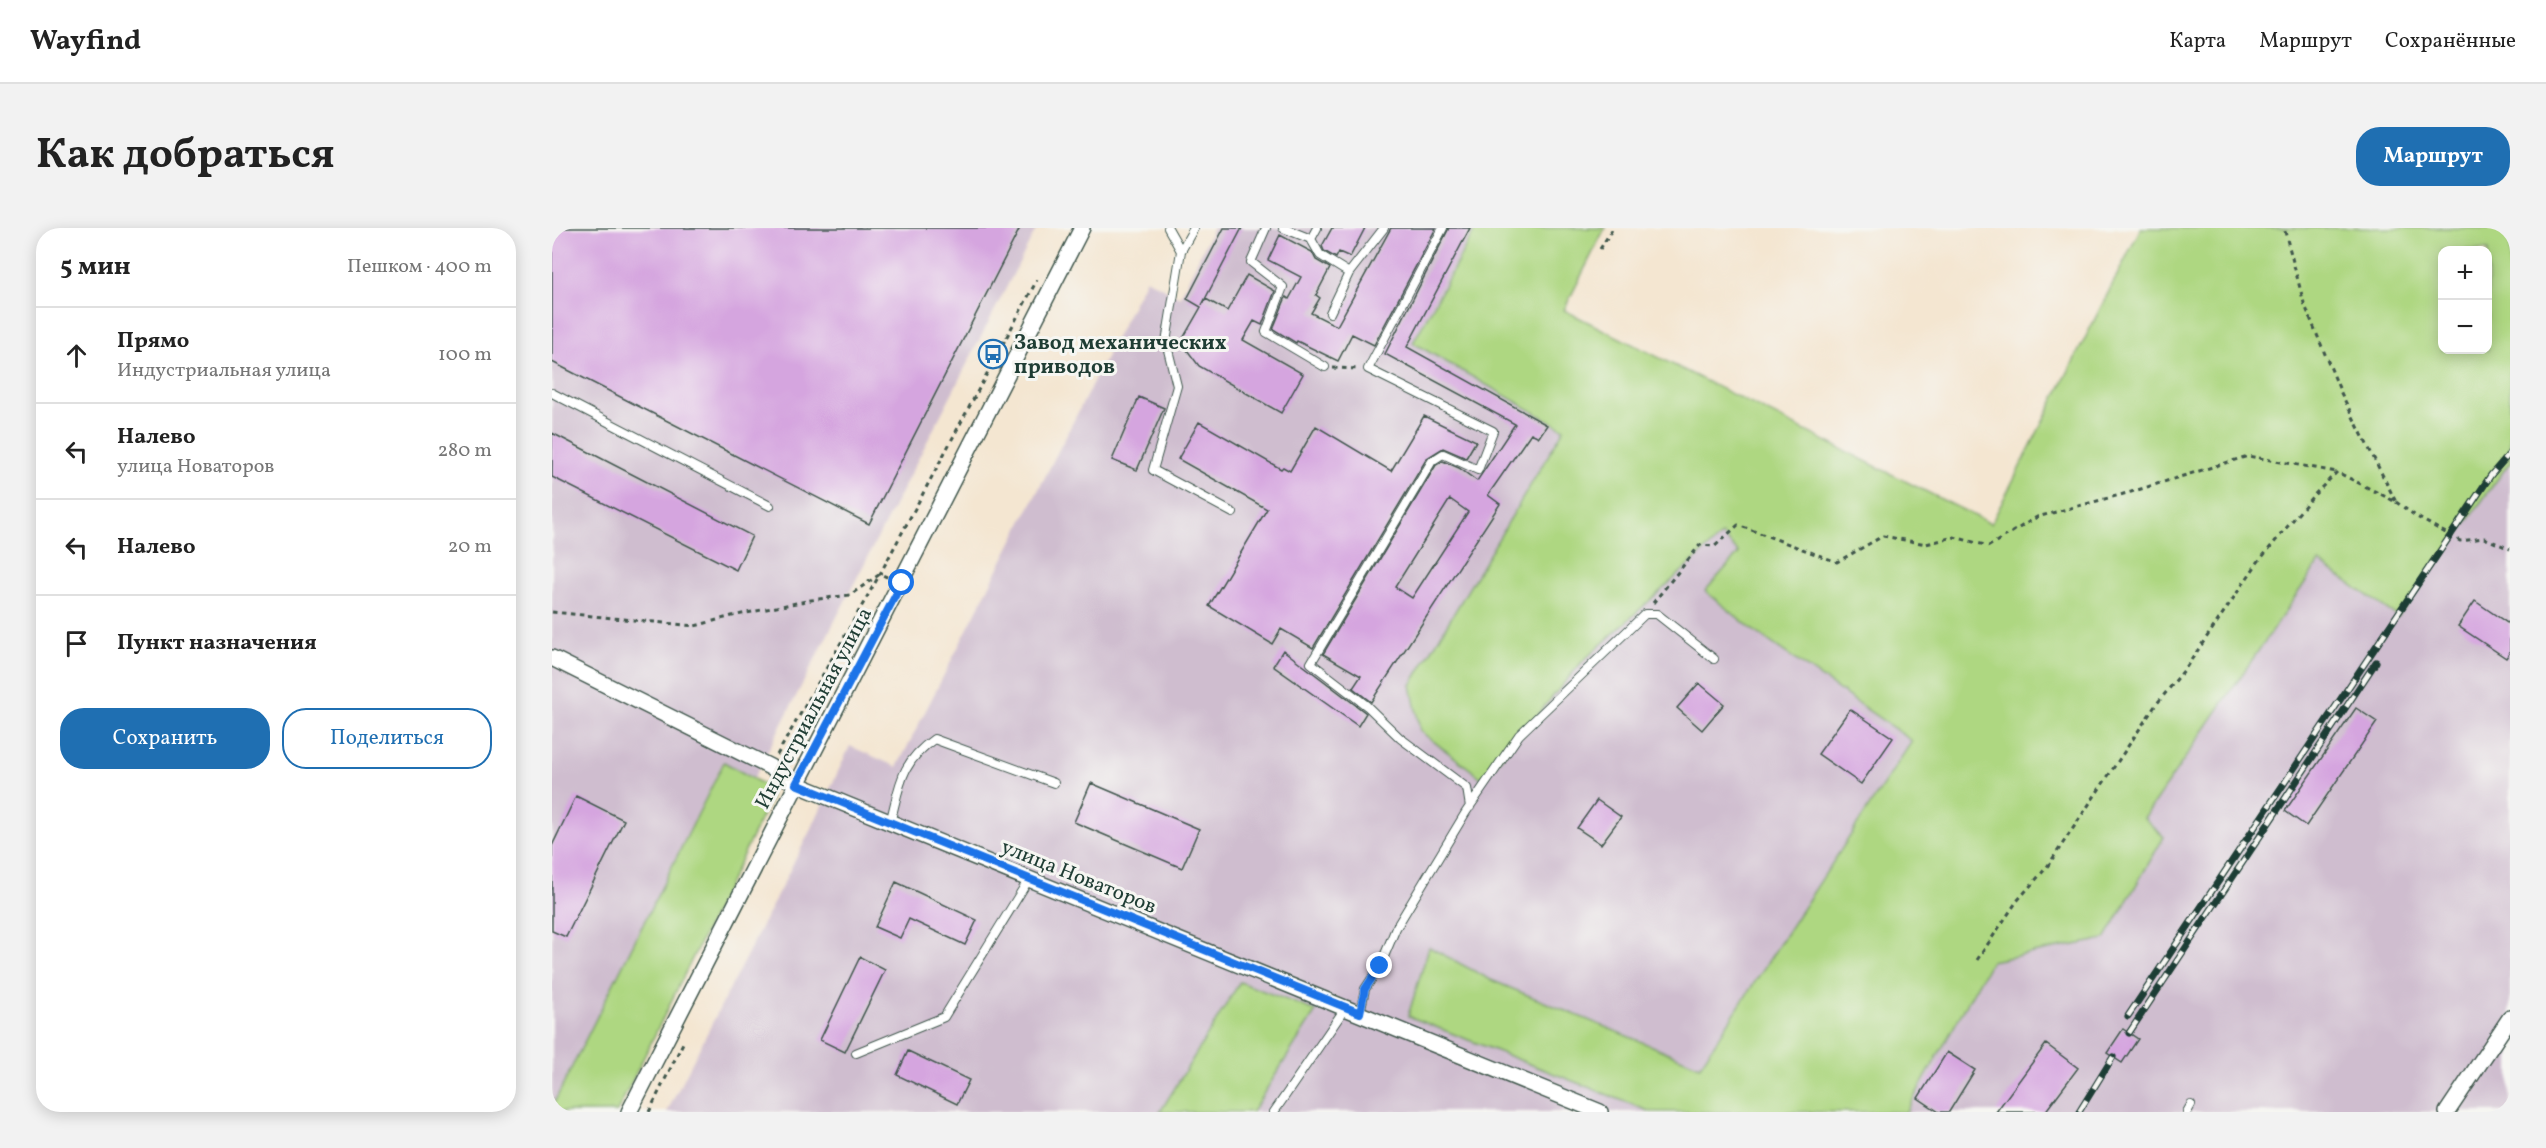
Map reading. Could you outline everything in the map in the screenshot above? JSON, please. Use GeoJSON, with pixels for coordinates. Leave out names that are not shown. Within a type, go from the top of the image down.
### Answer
{"type":"FeatureCollection","features":[{"type":"Feature","properties":{"kind":"street","name":"Индустриальная улица"},"geometry":{"type":"LineString","coordinates":[[629,1112],[1082,228]]}},
{"type":"Feature","properties":{"kind":"street","name":"улица Новаторов"},"geometry":{"type":"LineString","coordinates":[[552,658],[770,767],[796,784],[1600,1112]]}},
{"type":"Feature","properties":{"kind":"street"},"geometry":{"type":"LineString","coordinates":[[2447,1112],[2510,1018]]}},
{"type":"Feature","properties":{"kind":"lane"},"geometry":{"type":"LineString","coordinates":[[1168,228],[1181,251]]}},
{"type":"Feature","properties":{"kind":"lane"},"geometry":{"type":"LineString","coordinates":[[1194,228],[1181,251],[1166,342],[1177,386],[1153,470],[1233,513]]}},
{"type":"Feature","properties":{"kind":"lane"},"geometry":{"type":"LineString","coordinates":[[1266,228],[1251,262],[1283,287],[1266,332],[1325,367]]}},
{"type":"Feature","properties":{"kind":"lane"},"geometry":{"type":"LineString","coordinates":[[1283,228],[1311,239],[1320,255],[1349,273]]}},
{"type":"Feature","properties":{"kind":"lane"},"geometry":{"type":"LineString","coordinates":[[1311,239],[1317,228]]}},
{"type":"Feature","properties":{"kind":"lane"},"geometry":{"type":"LineString","coordinates":[[1330,313],[1349,273],[1384,228]]}},
{"type":"Feature","properties":{"kind":"lane"},"geometry":{"type":"LineString","coordinates":[[1443,228],[1368,369],[1493,432],[1478,470],[1443,454],[1432,461],[1311,663],[1367,706],[1400,738],[1467,788],[1470,807]]}},
{"type":"Feature","properties":{"kind":"lane"},"geometry":{"type":"LineString","coordinates":[[552,393],[770,507]]}},
{"type":"Feature","properties":{"kind":"lane"},"geometry":{"type":"LineString","coordinates":[[1274,1112],[1353,1010],[1380,966],[1396,928],[1470,807],[1519,735],[1645,614],[1657,615],[1714,658]]}},
{"type":"Feature","properties":{"kind":"lane"},"geometry":{"type":"LineString","coordinates":[[890,823],[903,770],[918,750],[934,739],[1054,783]]}},
{"type":"Feature","properties":{"kind":"lane"},"geometry":{"type":"LineString","coordinates":[[856,1053],[944,1017],[1029,879]]}},
{"type":"Feature","properties":{"kind":"path"},"geometry":{"type":"LineString","coordinates":[[1600,249],[1613,228]]}},
{"type":"Feature","properties":{"kind":"path"},"geometry":{"type":"LineString","coordinates":[[2284,228],[2304,303],[2316,333],[2341,393],[2396,502]]}},
{"type":"Feature","properties":{"kind":"path"},"geometry":{"type":"LineString","coordinates":[[770,767],[880,574],[1042,270]]}},
{"type":"Feature","properties":{"kind":"path"},"geometry":{"type":"LineString","coordinates":[[1325,367],[1368,369]]}},
{"type":"Feature","properties":{"kind":"path"},"geometry":{"type":"LineString","coordinates":[[1645,614],[1700,545],[1715,546],[1738,525],[1837,562],[1882,536],[1926,544],[1954,537],[1989,546],[2037,517],[2131,492],[2248,456],[2337,472],[2396,502],[2417,517],[2460,541],[2484,538],[2510,549]]}},
{"type":"Feature","properties":{"kind":"path"},"geometry":{"type":"LineString","coordinates":[[1977,960],[2016,901],[2047,867],[2155,706],[2185,669],[2258,562],[2312,497],[2337,472]]}},
{"type":"Feature","properties":{"kind":"path"},"geometry":{"type":"LineString","coordinates":[[880,574],[902,583]]}},
{"type":"Feature","properties":{"kind":"path"},"geometry":{"type":"LineString","coordinates":[[552,612],[695,626],[811,600],[850,595],[880,574]]}},
{"type":"Feature","properties":{"kind":"shaded area"},"geometry":{"type":"Polygon","coordinates":[[[552,228],[1037,228],[754,778],[723,762],[552,1107],[552,228]]]}},
{"type":"Feature","properties":{"kind":"shaded area"},"geometry":{"type":"Polygon","coordinates":[[[1213,228],[1476,228],[1413,343],[1565,429],[1411,685],[1482,778],[1582,662],[1722,535],[1739,553],[1706,591],[1753,630],[1912,741],[1700,1066],[1491,980],[1429,947],[1408,1016],[1651,1112],[1252,1112],[1315,1011],[1240,982],[1160,1112],[667,1112],[814,823],[850,746],[897,767],[1146,279],[1180,297],[1213,228]]]}},
{"type":"Feature","properties":{"kind":"shaded area"},"geometry":{"type":"Polygon","coordinates":[[[2510,463],[2510,1112],[1906,1112],[1991,961],[2105,939],[2144,818],[2319,562],[2510,463]]]}},
{"type":"Feature","properties":{"kind":"green space"},"geometry":{"type":"Polygon","coordinates":[[[1476,228],[1605,228],[1564,310],[1991,524],[2141,228],[2510,228],[2510,462],[2398,617],[2319,562],[2144,818],[2164,837],[2105,939],[1991,961],[1906,1112],[1651,1112],[1408,1016],[1429,947],[1491,980],[1700,1066],[1912,741],[1753,630],[1705,591],[1739,553],[1722,535],[1582,662],[1483,779],[1420,731],[1411,685],[1564,429],[1413,343],[1476,228]]]}},
{"type":"Feature","properties":{"kind":"green space"},"geometry":{"type":"Polygon","coordinates":[[[724,762],[768,787],[771,798],[617,1112],[552,1112],[552,1107],[724,762]]]}},
{"type":"Feature","properties":{"kind":"green space"},"geometry":{"type":"Polygon","coordinates":[[[1240,982],[1316,1011],[1252,1112],[1160,1112],[1240,982]]]}},
{"type":"Feature","properties":{"kind":"building"},"geometry":{"type":"Polygon","coordinates":[[[556,228],[1020,228],[869,524],[552,362],[552,236],[556,228]]]}},
{"type":"Feature","properties":{"kind":"building"},"geometry":{"type":"Polygon","coordinates":[[[1224,228],[1242,228],[1202,305],[1206,299],[1227,311],[1247,275],[1275,291],[1262,325],[1254,321],[1243,340],[1303,374],[1281,413],[1199,366],[1181,342],[1201,307],[1187,299],[1224,228]]]}},
{"type":"Feature","properties":{"kind":"building"},"geometry":{"type":"Polygon","coordinates":[[[1332,228],[1365,228],[1350,257],[1339,252],[1336,258],[1324,251],[1322,246],[1332,228]]]}},
{"type":"Feature","properties":{"kind":"building"},"geometry":{"type":"Polygon","coordinates":[[[1391,228],[1436,228],[1374,345],[1352,334],[1338,361],[1297,341],[1296,343],[1273,329],[1286,297],[1289,299],[1301,277],[1268,260],[1280,235],[1312,252],[1316,260],[1330,268],[1316,295],[1320,298],[1311,313],[1337,326],[1391,228]]]}},
{"type":"Feature","properties":{"kind":"building"},"geometry":{"type":"Polygon","coordinates":[[[1449,228],[1470,228],[1407,347],[1547,425],[1539,437],[1531,433],[1488,495],[1500,504],[1371,702],[1353,688],[1361,676],[1323,654],[1436,465],[1443,461],[1459,468],[1477,481],[1515,424],[1385,354],[1449,228]],[[1450,499],[1395,587],[1412,598],[1468,512],[1450,499]]]}},
{"type":"Feature","properties":{"kind":"building"},"geometry":{"type":"Polygon","coordinates":[[[1139,397],[1164,408],[1137,470],[1112,460],[1139,397]]]}},
{"type":"Feature","properties":{"kind":"building"},"geometry":{"type":"Polygon","coordinates":[[[1424,416],[1476,441],[1466,458],[1443,448],[1427,458],[1313,648],[1281,629],[1272,644],[1209,606],[1267,509],[1178,459],[1199,422],[1281,469],[1283,467],[1290,471],[1316,426],[1391,471],[1424,416]]]}},
{"type":"Feature","properties":{"kind":"building"},"geometry":{"type":"Polygon","coordinates":[[[552,433],[752,536],[736,570],[552,477],[552,433]]]}},
{"type":"Feature","properties":{"kind":"building"},"geometry":{"type":"Polygon","coordinates":[[[2475,601],[2510,625],[2510,652],[2506,658],[2458,626],[2475,601]]]}},
{"type":"Feature","properties":{"kind":"building"},"geometry":{"type":"Polygon","coordinates":[[[1283,650],[1366,713],[1358,726],[1273,666],[1283,650]]]}},
{"type":"Feature","properties":{"kind":"building"},"geometry":{"type":"Polygon","coordinates":[[[1699,683],[1724,704],[1702,730],[1677,708],[1699,683]]]}},
{"type":"Feature","properties":{"kind":"building"},"geometry":{"type":"Polygon","coordinates":[[[2356,708],[2377,722],[2306,826],[2285,811],[2356,708]]]}},
{"type":"Feature","properties":{"kind":"building"},"geometry":{"type":"Polygon","coordinates":[[[1850,709],[1893,738],[1861,784],[1818,754],[1850,709]]]}},
{"type":"Feature","properties":{"kind":"building"},"geometry":{"type":"Polygon","coordinates":[[[1091,783],[1199,829],[1182,868],[1074,822],[1091,783]]]}},
{"type":"Feature","properties":{"kind":"building"},"geometry":{"type":"Polygon","coordinates":[[[576,796],[624,820],[566,937],[552,931],[552,846],[576,796]]]}},
{"type":"Feature","properties":{"kind":"building"},"geometry":{"type":"Polygon","coordinates":[[[1597,800],[1621,817],[1601,844],[1577,828],[1597,800]]]}},
{"type":"Feature","properties":{"kind":"building"},"geometry":{"type":"Polygon","coordinates":[[[896,882],[977,920],[965,945],[909,919],[900,938],[875,927],[896,882]]]}},
{"type":"Feature","properties":{"kind":"building"},"geometry":{"type":"Polygon","coordinates":[[[860,957],[885,970],[845,1052],[820,1040],[860,957]]]}},
{"type":"Feature","properties":{"kind":"building"},"geometry":{"type":"Polygon","coordinates":[[[2123,1029],[2138,1039],[2122,1063],[2107,1053],[2123,1029]]]}},
{"type":"Feature","properties":{"kind":"building"},"geometry":{"type":"Polygon","coordinates":[[[2046,1044],[2078,1068],[2045,1112],[1996,1112],[2046,1044]]]}},
{"type":"Feature","properties":{"kind":"building"},"geometry":{"type":"Polygon","coordinates":[[[908,1051],[969,1080],[957,1104],[897,1075],[908,1051]]]}},
{"type":"Feature","properties":{"kind":"building"},"geometry":{"type":"Polygon","coordinates":[[[1947,1052],[1975,1070],[1949,1112],[1939,1112],[1918,1098],[1947,1052]]]}},
{"type":"Feature","properties":{"kind":"railway"},"geometry":{"type":"LineString","coordinates":[[2128,1016],[2491,475],[2510,453]]}},
{"type":"Feature","properties":{"kind":"railway"},"geometry":{"type":"LineString","coordinates":[[2129,1033],[2376,662]]}},
{"type":"Feature","properties":{"kind":"railway"},"geometry":{"type":"LineString","coordinates":[[2079,1112],[2113,1057]]}},
{"type":"Feature","properties":{"kind":"place","name":"Завод механических приводов"},"geometry":{"type":"Point","coordinates":[993,354]}},
{"type":"Feature","properties":{"kind":"route"},"geometry":{"type":"LineString","coordinates":[[902,583],[796,784],[1360,1013],[1365,989],[1380,966]]}}]}
